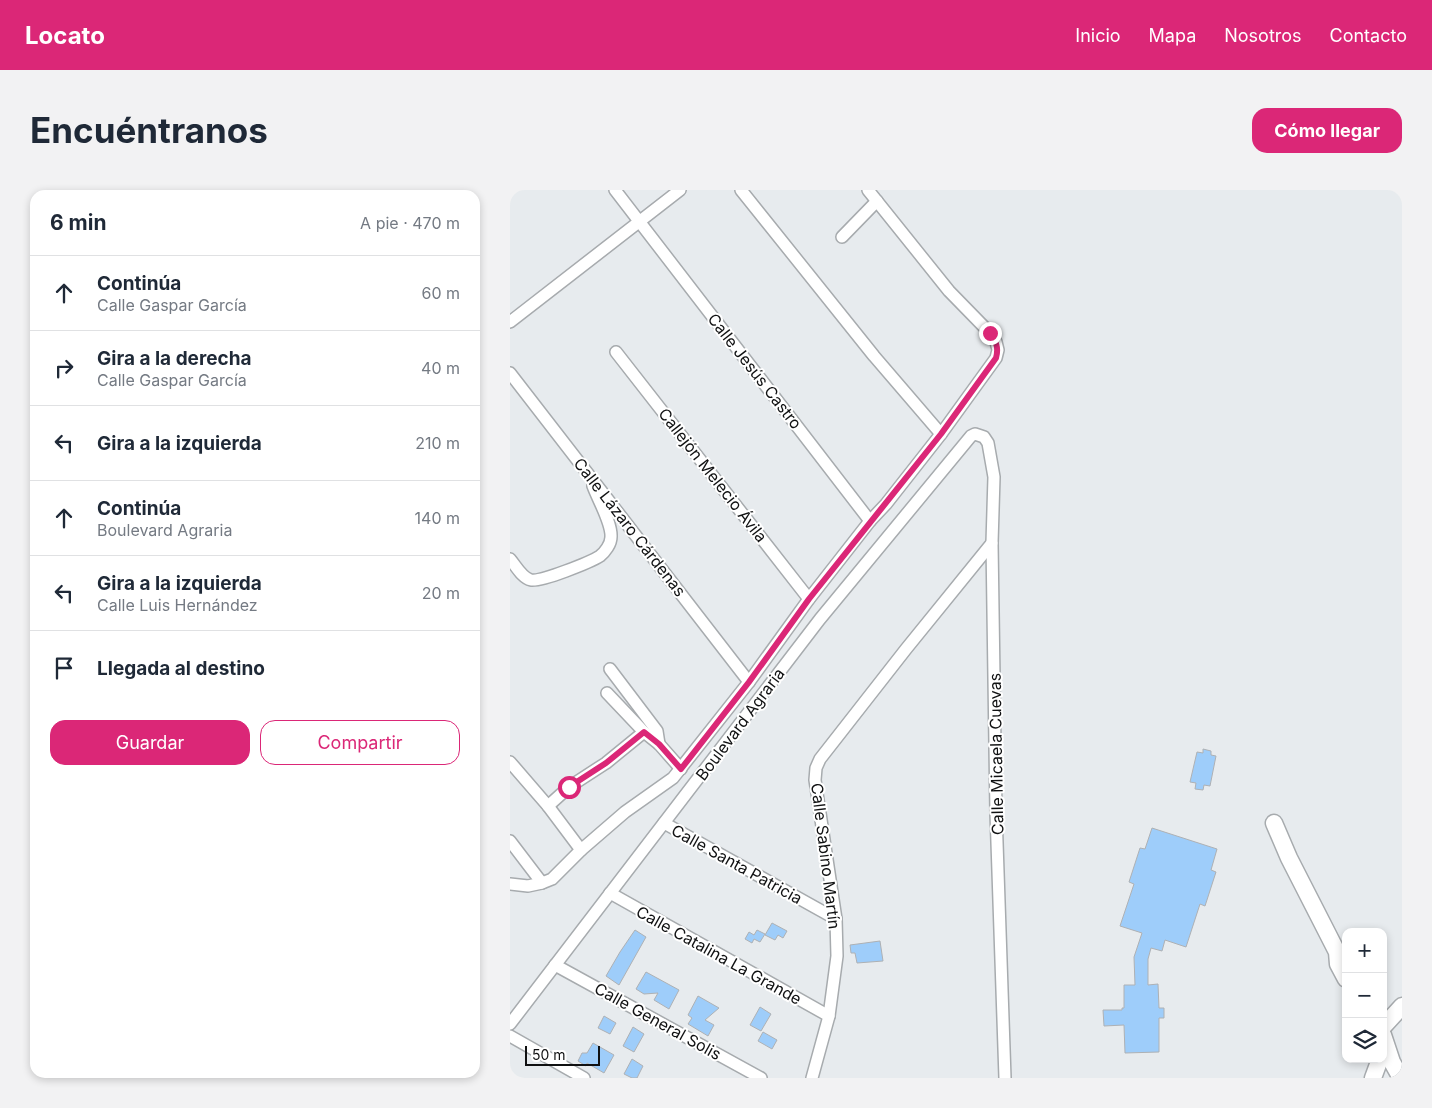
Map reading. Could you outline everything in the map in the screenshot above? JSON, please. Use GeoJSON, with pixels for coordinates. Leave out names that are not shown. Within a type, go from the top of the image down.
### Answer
{"type":"FeatureCollection","features":[{"type":"Feature","properties":{"kind":"street","name":"Calle Jesús Castro"},"geometry":{"type":"LineString","coordinates":[[615,190],[870,521]]}},
{"type":"Feature","properties":{"kind":"street"},"geometry":{"type":"LineString","coordinates":[[510,322],[680,190]]}},
{"type":"Feature","properties":{"kind":"street"},"geometry":{"type":"LineString","coordinates":[[742,190],[874,356],[941,434]]}},
{"type":"Feature","properties":{"kind":"street"},"geometry":{"type":"LineString","coordinates":[[510,884],[528,886],[552,879],[580,850],[625,812],[673,778],[749,682],[809,599],[941,434],[996,358],[998,350],[996,342],[990,333],[949,291],[868,190]]}},
{"type":"Feature","properties":{"kind":"street"},"geometry":{"type":"LineString","coordinates":[[842,237],[878,202]]}},
{"type":"Feature","properties":{"kind":"street","name":"Callejón Melecio Ávila"},"geometry":{"type":"LineString","coordinates":[[616,352],[809,599]]}},
{"type":"Feature","properties":{"kind":"street","name":"Calle Lázaro Cárdenas"},"geometry":{"type":"LineString","coordinates":[[510,373],[749,682]]}},
{"type":"Feature","properties":{"kind":"street","name":"Calle Micaela Cuevas"},"geometry":{"type":"LineString","coordinates":[[979,434],[988,443],[994,477],[992,543],[996,814],[1005,1078]]}},
{"type":"Feature","properties":{"kind":"street","name":"Boulevard Agraria"},"geometry":{"type":"LineString","coordinates":[[510,1024],[820,619],[971,436],[979,434]]}},
{"type":"Feature","properties":{"kind":"street"},"geometry":{"type":"LineString","coordinates":[[510,559],[526,578],[537,580],[592,560],[601,555],[608,547],[611,537],[609,526],[586,471]]}},
{"type":"Feature","properties":{"kind":"street","name":"Calle Sabino Martín"},"geometry":{"type":"LineString","coordinates":[[812,1078],[829,1016],[837,956],[836,919],[815,780],[816,768],[820,759],[906,649],[992,543]]}},
{"type":"Feature","properties":{"kind":"street"},"geometry":{"type":"LineString","coordinates":[[610,670],[657,731],[659,744]]}},
{"type":"Feature","properties":{"kind":"street"},"geometry":{"type":"LineString","coordinates":[[607,693],[644,732],[659,744],[681,769]]}},
{"type":"Feature","properties":{"kind":"street"},"geometry":{"type":"LineString","coordinates":[[548,806],[569,787],[606,763],[644,732]]}},
{"type":"Feature","properties":{"kind":"street"},"geometry":{"type":"LineString","coordinates":[[510,762],[548,806],[580,850]]}},
{"type":"Feature","properties":{"kind":"street","name":"Calle Santa Patricia"},"geometry":{"type":"LineString","coordinates":[[664,823],[836,919]]}},
{"type":"Feature","properties":{"kind":"street"},"geometry":{"type":"LineString","coordinates":[[1274,823],[1341,956],[1338,964],[1343,973]]}},
{"type":"Feature","properties":{"kind":"street"},"geometry":{"type":"LineString","coordinates":[[510,841],[542,883]]}},
{"type":"Feature","properties":{"kind":"street","name":"Calle Catalina La Grande"},"geometry":{"type":"LineString","coordinates":[[610,894],[829,1016]]}},
{"type":"Feature","properties":{"kind":"street","name":"Calle General Solis"},"geometry":{"type":"LineString","coordinates":[[555,965],[760,1078]]}},
{"type":"Feature","properties":{"kind":"street"},"geometry":{"type":"LineString","coordinates":[[1387,1023],[1402,1006]]}},
{"type":"Feature","properties":{"kind":"street"},"geometry":{"type":"LineString","coordinates":[[510,1036],[584,1078]]}},
{"type":"Feature","properties":{"kind":"building"},"geometry":{"type":"Polygon","coordinates":[[[1203,749],[1211,751],[1211,755],[1216,756],[1210,786],[1204,785],[1203,790],[1195,789],[1196,783],[1190,782],[1197,752],[1203,753],[1203,749]]]}},
{"type":"Feature","properties":{"kind":"building"},"geometry":{"type":"Polygon","coordinates":[[[1152,828],[1217,849],[1211,870],[1216,872],[1205,906],[1200,904],[1186,947],[1165,940],[1162,951],[1151,948],[1148,959],[1148,985],[1158,984],[1159,1008],[1164,1008],[1164,1018],[1159,1018],[1159,1052],[1125,1053],[1124,1025],[1104,1026],[1103,1010],[1122,1010],[1124,1008],[1124,985],[1135,985],[1134,957],[1142,933],[1120,926],[1134,884],[1129,882],[1140,848],[1145,849],[1152,828]]]}},
{"type":"Feature","properties":{"kind":"building"},"geometry":{"type":"Polygon","coordinates":[[[772,923],[787,931],[783,938],[778,935],[775,940],[765,935],[772,923]]]}},
{"type":"Feature","properties":{"kind":"building"},"geometry":{"type":"Polygon","coordinates":[[[635,930],[646,937],[619,985],[606,976],[635,930]]]}},
{"type":"Feature","properties":{"kind":"building"},"geometry":{"type":"Polygon","coordinates":[[[757,930],[765,934],[760,942],[754,939],[752,943],[745,939],[749,932],[754,935],[757,930]]]}},
{"type":"Feature","properties":{"kind":"building"},"geometry":{"type":"Polygon","coordinates":[[[880,941],[883,961],[857,963],[855,953],[851,953],[850,945],[880,941]]]}},
{"type":"Feature","properties":{"kind":"building"},"geometry":{"type":"Polygon","coordinates":[[[646,972],[679,990],[669,1009],[654,1000],[658,993],[644,994],[636,989],[646,972]]]}},
{"type":"Feature","properties":{"kind":"building"},"geometry":{"type":"Polygon","coordinates":[[[698,996],[719,1008],[705,1020],[714,1025],[708,1036],[688,1024],[692,1018],[688,1015],[698,996]]]}},
{"type":"Feature","properties":{"kind":"building"},"geometry":{"type":"Polygon","coordinates":[[[760,1007],[771,1014],[761,1031],[750,1025],[760,1007]]]}},
{"type":"Feature","properties":{"kind":"building"},"geometry":{"type":"Polygon","coordinates":[[[604,1016],[616,1023],[610,1034],[598,1028],[604,1016]]]}},
{"type":"Feature","properties":{"kind":"building"},"geometry":{"type":"Polygon","coordinates":[[[633,1027],[644,1034],[634,1052],[623,1046],[633,1027]]]}},
{"type":"Feature","properties":{"kind":"building"},"geometry":{"type":"Polygon","coordinates":[[[763,1032],[777,1040],[772,1049],[758,1041],[763,1032]]]}},
{"type":"Feature","properties":{"kind":"building"},"geometry":{"type":"Polygon","coordinates":[[[593,1043],[614,1055],[604,1073],[587,1063],[586,1066],[578,1061],[582,1053],[587,1053],[593,1043]]]}},
{"type":"Feature","properties":{"kind":"building"},"geometry":{"type":"Polygon","coordinates":[[[632,1059],[643,1066],[637,1078],[624,1074],[632,1059]]]}},
{"type":"Feature","properties":{"kind":"route"},"geometry":{"type":"LineString","coordinates":[[569,787],[606,763],[644,732],[659,744],[681,769],[749,682],[809,599],[941,434],[996,358],[998,350],[996,342],[990,333]]}}]}
